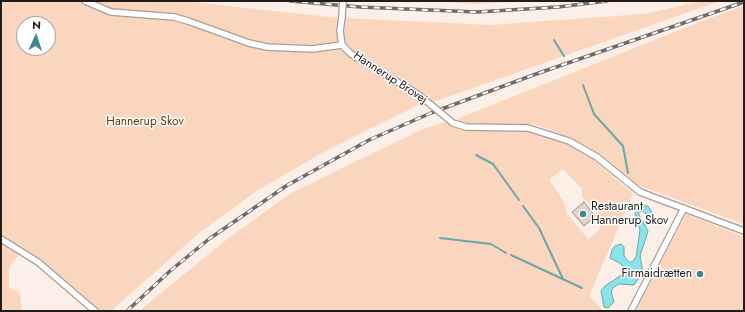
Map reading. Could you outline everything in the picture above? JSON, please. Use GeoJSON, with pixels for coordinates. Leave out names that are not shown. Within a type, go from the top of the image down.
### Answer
{"type":"FeatureCollection","features":[{"type":"Feature","properties":{"kind":"street","name":"Hannerup Brovej"},"geometry":{"type":"LineString","coordinates":[[85,1],[111,12],[174,17],[249,44],[267,48],[312,49],[342,46]]}},
{"type":"Feature","properties":{"kind":"street","name":"Hannerup Brovej"},"geometry":{"type":"LineString","coordinates":[[343,1],[340,31],[342,46],[351,54],[419,95],[453,122],[466,128],[528,128],[569,141],[597,157],[640,192],[744,231]]}},
{"type":"Feature","properties":{"kind":"street"},"geometry":{"type":"LineString","coordinates":[[631,311],[684,208]]}},
{"type":"Feature","properties":{"kind":"street"},"geometry":{"type":"LineString","coordinates":[[1,239],[38,262],[95,311]]}},
{"type":"Feature","properties":{"kind":"green space","name":"Hannerup Skov"},"geometry":{"type":"Polygon","coordinates":[[[1,1],[183,1],[338,18],[338,42],[343,51],[405,90],[422,103],[327,150],[258,190],[199,233],[111,311],[101,311],[37,256],[1,234],[1,1]]]}},
{"type":"Feature","properties":{"kind":"green space"},"geometry":{"type":"Polygon","coordinates":[[[434,1],[534,1],[473,4],[434,1]]]}},
{"type":"Feature","properties":{"kind":"green space"},"geometry":{"type":"Polygon","coordinates":[[[702,1],[720,1],[433,102],[410,84],[353,51],[344,41],[342,33],[344,18],[490,25],[644,14],[702,1]]]}},
{"type":"Feature","properties":{"kind":"green space"},"geometry":{"type":"Polygon","coordinates":[[[744,6],[744,224],[637,185],[589,147],[553,131],[533,124],[468,124],[460,122],[457,119],[707,19],[744,6]]]}},
{"type":"Feature","properties":{"kind":"green space"},"geometry":{"type":"Polygon","coordinates":[[[445,122],[460,130],[527,130],[559,140],[590,156],[633,194],[589,296],[603,311],[139,311],[226,240],[291,193],[423,129],[445,122]],[[563,169],[549,180],[563,200],[567,214],[588,239],[598,231],[604,219],[582,197],[582,189],[563,169]]]}},
{"type":"Feature","properties":{"kind":"green space","name":"Firmaidrætten"},"geometry":{"type":"Polygon","coordinates":[[[686,214],[744,237],[744,311],[636,311],[686,214]]]}},
{"type":"Feature","properties":{"kind":"green space"},"geometry":{"type":"Polygon","coordinates":[[[1,242],[19,255],[9,267],[9,287],[20,293],[22,311],[1,311],[1,242]]]}},
{"type":"Feature","properties":{"kind":"water"},"geometry":{"type":"Polygon","coordinates":[[[641,206],[648,206],[653,214],[649,216],[642,211],[638,213],[648,231],[640,256],[643,272],[634,285],[619,284],[615,286],[611,291],[614,302],[608,308],[604,307],[601,291],[605,286],[623,274],[625,269],[621,264],[610,258],[612,250],[615,246],[621,244],[624,247],[624,256],[629,262],[632,262],[636,257],[640,230],[635,213],[636,209],[641,206]]]}},
{"type":"Feature","properties":{"kind":"building","name":"Restaurant Hannerup Skov"},"geometry":{"type":"Polygon","coordinates":[[[584,202],[595,216],[584,226],[572,212],[584,202]]]}},
{"type":"Feature","properties":{"kind":"waterway"},"geometry":{"type":"LineString","coordinates":[[554,40],[564,56]]}},
{"type":"Feature","properties":{"kind":"waterway"},"geometry":{"type":"LineString","coordinates":[[583,85],[594,114],[623,146],[628,173]]}},
{"type":"Feature","properties":{"kind":"waterway"},"geometry":{"type":"LineString","coordinates":[[476,155],[493,164],[519,200]]}},
{"type":"Feature","properties":{"kind":"waterway"},"geometry":{"type":"LineString","coordinates":[[523,206],[539,228],[563,279]]}},
{"type":"Feature","properties":{"kind":"waterway"},"geometry":{"type":"LineString","coordinates":[[440,238],[491,244],[506,253]]}},
{"type":"Feature","properties":{"kind":"waterway"},"geometry":{"type":"LineString","coordinates":[[511,255],[582,288]]}},
{"type":"Feature","properties":{"kind":"railway"},"geometry":{"type":"LineString","coordinates":[[290,1],[360,7],[477,12],[558,7],[607,1]]}},
{"type":"Feature","properties":{"kind":"railway"},"geometry":{"type":"LineString","coordinates":[[127,311],[170,271],[209,239],[286,186],[369,140],[431,113],[536,74],[744,2]]}},
{"type":"Feature","properties":{"kind":"place","name":"Restaurant Hannerup Skov"},"geometry":{"type":"Point","coordinates":[583,214]}},
{"type":"Feature","properties":{"kind":"place","name":"Firmaidrætten"},"geometry":{"type":"Point","coordinates":[700,274]}}]}
